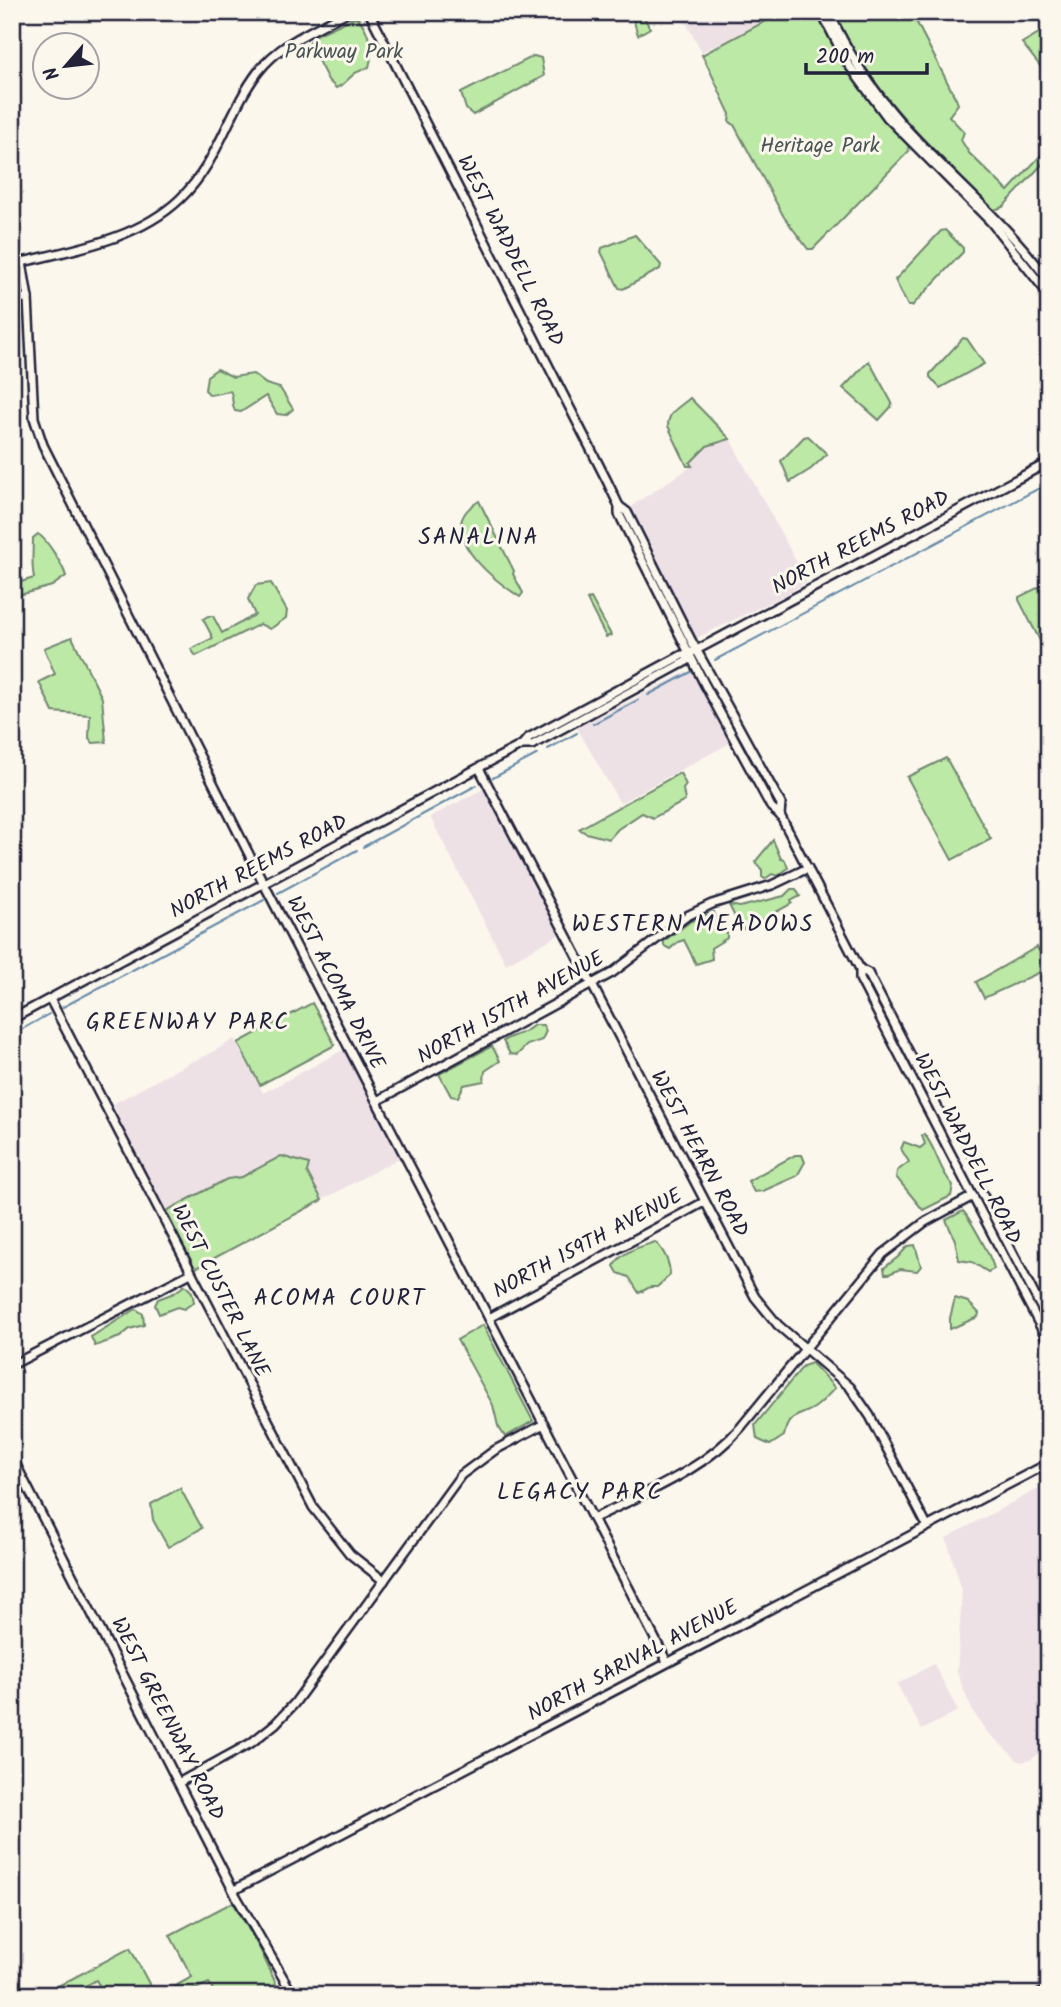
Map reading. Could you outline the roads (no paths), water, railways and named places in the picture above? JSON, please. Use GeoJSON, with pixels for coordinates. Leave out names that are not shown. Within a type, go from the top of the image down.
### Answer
{"type":"FeatureCollection","features":[{"type":"Feature","properties":{"kind":"highway"},"geometry":{"type":"LineString","coordinates":[[1040,1995],[1049,1990]]}},
{"type":"Feature","properties":{"kind":"street","name":"WEST ACOMA DRIVE"},"geometry":{"type":"LineString","coordinates":[[346,12],[286,46],[260,70],[247,88],[211,160],[178,200],[142,226],[123,234],[22,262],[27,298],[34,418],[40,437],[264,884],[667,1662]]}},
{"type":"Feature","properties":{"kind":"street","name":"WEST WADDELL ROAD"},"geometry":{"type":"LineString","coordinates":[[369,12],[619,506],[627,512],[733,736],[808,868],[860,969],[860,979],[1049,1343]]}},
{"type":"Feature","properties":{"kind":"street"},"geometry":{"type":"LineString","coordinates":[[821,12],[848,64],[887,117],[991,222],[1049,295]]}},
{"type":"Feature","properties":{"kind":"street"},"geometry":{"type":"LineString","coordinates":[[829,12],[860,68],[894,114],[1001,222],[1049,281]]}},
{"type":"Feature","properties":{"kind":"street"},"geometry":{"type":"LineString","coordinates":[[12,299],[27,298]]}},
{"type":"Feature","properties":{"kind":"street","name":"NORTH REEMS ROAD"},"geometry":{"type":"LineString","coordinates":[[12,1019],[522,745],[528,738],[682,655],[693,652],[1049,462]]}},
{"type":"Feature","properties":{"kind":"street","name":"WEST WADDELL ROAD"},"geometry":{"type":"LineString","coordinates":[[619,506],[619,514],[693,652],[781,804],[780,815]]}},
{"type":"Feature","properties":{"kind":"street"},"geometry":{"type":"LineString","coordinates":[[630,535],[636,540],[660,579]]}},
{"type":"Feature","properties":{"kind":"street"},"geometry":{"type":"LineString","coordinates":[[733,736],[738,736],[749,755],[755,757]]}},
{"type":"Feature","properties":{"kind":"street","name":"WEST HEARN ROAD"},"geometry":{"type":"LineString","coordinates":[[479,768],[704,1202],[762,1308],[778,1325],[845,1381],[858,1398],[927,1526]]}},
{"type":"Feature","properties":{"kind":"street","name":"NORTH 157TH AVENUE"},"geometry":{"type":"LineString","coordinates":[[377,1101],[591,985],[626,964],[687,916],[721,901],[779,882],[808,868]]}},
{"type":"Feature","properties":{"kind":"street","name":"WEST WADDELL ROAD"},"geometry":{"type":"LineString","coordinates":[[860,969],[868,973],[1049,1323]]}},
{"type":"Feature","properties":{"kind":"street","name":"WEST CUSTER LANE"},"geometry":{"type":"LineString","coordinates":[[50,999],[313,1507],[350,1554],[384,1581]]}},
{"type":"Feature","properties":{"kind":"street"},"geometry":{"type":"LineString","coordinates":[[593,1519],[716,1453],[733,1437],[864,1276],[892,1246],[925,1222],[973,1196]]}},
{"type":"Feature","properties":{"kind":"street","name":"NORTH 159TH AVENUE"},"geometry":{"type":"LineString","coordinates":[[489,1318],[704,1202]]}},
{"type":"Feature","properties":{"kind":"street"},"geometry":{"type":"LineString","coordinates":[[12,1365],[191,1273]]}},
{"type":"Feature","properties":{"kind":"street"},"geometry":{"type":"LineString","coordinates":[[180,1782],[242,1749],[275,1724],[308,1687],[461,1475],[490,1453],[544,1424]]}},
{"type":"Feature","properties":{"kind":"street","name":"WEST GREENWAY ROAD"},"geometry":{"type":"LineString","coordinates":[[12,1457],[234,1890],[293,1995]]}},
{"type":"Feature","properties":{"kind":"street","name":"NORTH SARIVAL AVENUE"},"geometry":{"type":"LineString","coordinates":[[234,1890],[1049,1463]]}},
{"type":"Feature","properties":{"kind":"waterway"},"geometry":{"type":"LineString","coordinates":[[715,660],[1049,483]]}},
{"type":"Feature","properties":{"kind":"waterway"},"geometry":{"type":"LineString","coordinates":[[648,695],[691,672]]}},
{"type":"Feature","properties":{"kind":"waterway"},"geometry":{"type":"LineString","coordinates":[[593,724],[638,700]]}},
{"type":"Feature","properties":{"kind":"waterway"},"geometry":{"type":"LineString","coordinates":[[548,749],[577,733]]}},
{"type":"Feature","properties":{"kind":"waterway"},"geometry":{"type":"LineString","coordinates":[[493,778],[538,754]]}},
{"type":"Feature","properties":{"kind":"waterway"},"geometry":{"type":"LineString","coordinates":[[363,847],[477,785]]}},
{"type":"Feature","properties":{"kind":"waterway"},"geometry":{"type":"LineString","coordinates":[[278,893],[357,850]]}},
{"type":"Feature","properties":{"kind":"waterway"},"geometry":{"type":"LineString","coordinates":[[63,1007],[264,900]]}},
{"type":"Feature","properties":{"kind":"waterway"},"geometry":{"type":"LineString","coordinates":[[12,1035],[49,1014]]}},
{"type":"Feature","properties":{"kind":"district","name":"SANALINA"},"geometry":{"type":"Point","coordinates":[479,538]}},
{"type":"Feature","properties":{"kind":"district","name":"WESTERN MEADOWS"},"geometry":{"type":"Point","coordinates":[693,925]}},
{"type":"Feature","properties":{"kind":"district","name":"GREENWAY PARC"},"geometry":{"type":"Point","coordinates":[188,1023]}},
{"type":"Feature","properties":{"kind":"district","name":"ACOMA COURT"},"geometry":{"type":"Point","coordinates":[340,1299]}},
{"type":"Feature","properties":{"kind":"district","name":"LEGACY PARC"},"geometry":{"type":"Point","coordinates":[580,1493]}},
{"type":"Feature","properties":{"kind":"park label","name":"Parkway Park"},"geometry":{"type":"Point","coordinates":[344,52]}},
{"type":"Feature","properties":{"kind":"park label","name":"Heritage Park"},"geometry":{"type":"Point","coordinates":[820,146]}}]}
